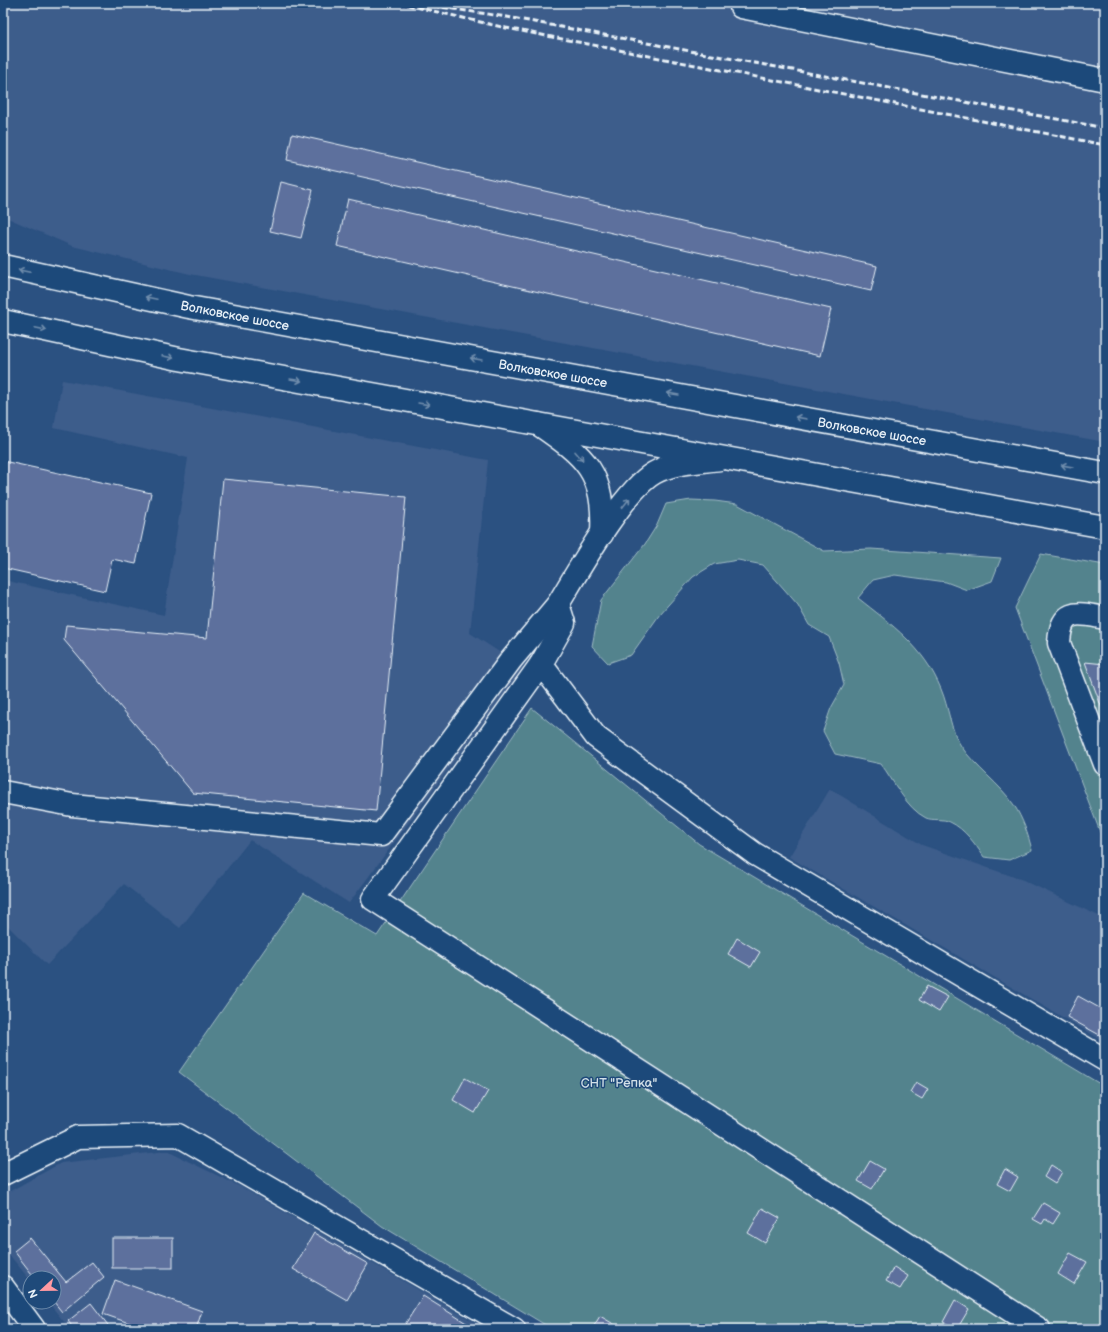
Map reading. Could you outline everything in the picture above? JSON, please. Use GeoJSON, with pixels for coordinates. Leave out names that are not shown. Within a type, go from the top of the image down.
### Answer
{"type":"FeatureCollection","features":[{"type":"Feature","properties":{"kind":"main road"},"geometry":{"type":"LineString","coordinates":[[741,3],[741,7],[1105,80]]}},
{"type":"Feature","properties":{"kind":"main road","name":"Волковское шоссе"},"geometry":{"type":"LineString","coordinates":[[3,266],[189,307],[1105,473]]}},
{"type":"Feature","properties":{"kind":"main road"},"geometry":{"type":"LineString","coordinates":[[3,321],[179,359],[1105,527]]}},
{"type":"Feature","properties":{"kind":"main road"},"geometry":{"type":"LineString","coordinates":[[538,424],[572,448],[590,468],[599,488],[603,511],[602,534]]}},
{"type":"Feature","properties":{"kind":"main road"},"geometry":{"type":"LineString","coordinates":[[3,792],[72,805],[381,835],[511,660],[558,604],[602,534],[638,488],[654,474],[671,467],[726,458]]}},
{"type":"Feature","properties":{"kind":"main road"},"geometry":{"type":"LineString","coordinates":[[558,604],[564,623],[541,664],[373,899],[1039,1329]]}},
{"type":"Feature","properties":{"kind":"main road"},"geometry":{"type":"LineString","coordinates":[[1105,618],[1076,613],[1067,617],[1060,629],[1059,643],[1105,764]]}},
{"type":"Feature","properties":{"kind":"main road"},"geometry":{"type":"LineString","coordinates":[[541,664],[596,737],[755,854],[1105,1060]]}},
{"type":"Feature","properties":{"kind":"main road"},"geometry":{"type":"LineString","coordinates":[[3,1174],[78,1137],[178,1135],[514,1329]]}},
{"type":"Feature","properties":{"kind":"main road"},"geometry":{"type":"LineString","coordinates":[[3,1287],[34,1329]]}},
{"type":"Feature","properties":{"kind":"shaded area"},"geometry":{"type":"Polygon","coordinates":[[[3,3],[1105,3],[1105,442],[190,274],[72,246],[3,216],[3,3]]]}},
{"type":"Feature","properties":{"kind":"shaded area"},"geometry":{"type":"Polygon","coordinates":[[[62,380],[488,460],[470,633],[524,668],[349,903],[250,840],[180,928],[124,884],[47,965],[3,921],[3,580],[164,615],[188,458],[54,428],[62,380]]]}},
{"type":"Feature","properties":{"kind":"shaded area"},"geometry":{"type":"Polygon","coordinates":[[[830,789],[922,845],[1023,880],[1105,919],[1105,1042],[789,857],[830,789]]]}},
{"type":"Feature","properties":{"kind":"shaded area"},"geometry":{"type":"Polygon","coordinates":[[[167,1151],[241,1187],[486,1329],[70,1329],[55,1310],[62,1310],[62,1270],[22,1270],[3,1247],[3,1195],[61,1163],[167,1151]]]}},
{"type":"Feature","properties":{"kind":"green space"},"geometry":{"type":"Polygon","coordinates":[[[691,500],[737,504],[824,551],[871,549],[1001,558],[992,581],[967,590],[946,582],[895,575],[873,580],[858,598],[906,638],[926,661],[941,689],[957,739],[967,754],[1002,790],[1014,805],[1025,827],[1032,850],[1009,860],[984,857],[969,837],[955,825],[947,821],[926,818],[912,808],[881,764],[835,754],[823,731],[831,708],[844,685],[839,663],[829,637],[809,625],[798,605],[763,565],[738,560],[714,564],[693,577],[660,614],[631,655],[608,663],[592,646],[601,600],[645,544],[657,525],[666,504],[691,500]]]}},
{"type":"Feature","properties":{"kind":"green space"},"geometry":{"type":"Polygon","coordinates":[[[1041,554],[1105,565],[1105,845],[1015,608],[1041,554]]]}},
{"type":"Feature","properties":{"kind":"green space","name":"СНТ \"Репка\""},"geometry":{"type":"Polygon","coordinates":[[[532,708],[699,844],[1105,1087],[1105,1329],[552,1329],[382,1226],[179,1072],[304,893],[377,936],[532,708]]]}},
{"type":"Feature","properties":{"kind":"building"},"geometry":{"type":"Polygon","coordinates":[[[292,134],[877,266],[871,291],[287,160],[292,134]]]}},
{"type":"Feature","properties":{"kind":"building"},"geometry":{"type":"Polygon","coordinates":[[[281,182],[313,190],[301,238],[270,231],[281,182]]]}},
{"type":"Feature","properties":{"kind":"building"},"geometry":{"type":"Polygon","coordinates":[[[348,199],[831,309],[820,356],[337,246],[348,199]]]}},
{"type":"Feature","properties":{"kind":"building"},"geometry":{"type":"Polygon","coordinates":[[[3,461],[151,493],[136,564],[112,559],[105,591],[3,568],[3,461]]]}},
{"type":"Feature","properties":{"kind":"building"},"geometry":{"type":"Polygon","coordinates":[[[223,479],[406,497],[376,811],[193,793],[64,640],[66,625],[207,638],[223,479]]]}},
{"type":"Feature","properties":{"kind":"building"},"geometry":{"type":"Polygon","coordinates":[[[1085,662],[1105,664],[1105,717],[1085,662]]]}},
{"type":"Feature","properties":{"kind":"building"},"geometry":{"type":"Polygon","coordinates":[[[737,938],[760,952],[751,967],[728,954],[737,938]]]}},
{"type":"Feature","properties":{"kind":"building"},"geometry":{"type":"Polygon","coordinates":[[[927,986],[948,997],[939,1012],[919,1000],[927,986]]]}},
{"type":"Feature","properties":{"kind":"building"},"geometry":{"type":"Polygon","coordinates":[[[1078,996],[1105,1011],[1105,1038],[1067,1017],[1078,996]]]}},
{"type":"Feature","properties":{"kind":"building"},"geometry":{"type":"Polygon","coordinates":[[[465,1078],[488,1091],[475,1113],[453,1100],[465,1078]]]}},
{"type":"Feature","properties":{"kind":"building"},"geometry":{"type":"Polygon","coordinates":[[[916,1082],[928,1089],[922,1099],[910,1092],[916,1082]]]}},
{"type":"Feature","properties":{"kind":"building"},"geometry":{"type":"Polygon","coordinates":[[[870,1161],[884,1169],[872,1189],[858,1181],[870,1161]]]}},
{"type":"Feature","properties":{"kind":"building"},"geometry":{"type":"Polygon","coordinates":[[[1051,1165],[1062,1172],[1055,1184],[1044,1177],[1051,1165]]]}},
{"type":"Feature","properties":{"kind":"building"},"geometry":{"type":"Polygon","coordinates":[[[1005,1169],[1018,1177],[1010,1191],[997,1184],[1005,1169]]]}},
{"type":"Feature","properties":{"kind":"building"},"geometry":{"type":"Polygon","coordinates":[[[1043,1203],[1060,1213],[1053,1224],[1045,1219],[1042,1224],[1033,1219],[1043,1203]]]}},
{"type":"Feature","properties":{"kind":"building"},"geometry":{"type":"Polygon","coordinates":[[[762,1208],[780,1218],[765,1243],[748,1233],[762,1208]]]}},
{"type":"Feature","properties":{"kind":"building"},"geometry":{"type":"Polygon","coordinates":[[[314,1233],[368,1264],[347,1300],[293,1269],[314,1233]]]}},
{"type":"Feature","properties":{"kind":"building"},"geometry":{"type":"Polygon","coordinates":[[[30,1238],[56,1270],[29,1270],[14,1251],[30,1238]]]}},
{"type":"Feature","properties":{"kind":"building"},"geometry":{"type":"Polygon","coordinates":[[[112,1238],[173,1238],[173,1268],[112,1268],[112,1238]]]}},
{"type":"Feature","properties":{"kind":"building"},"geometry":{"type":"Polygon","coordinates":[[[1070,1253],[1087,1262],[1074,1284],[1058,1274],[1070,1253]]]}},
{"type":"Feature","properties":{"kind":"building"},"geometry":{"type":"Polygon","coordinates":[[[92,1262],[104,1277],[62,1312],[60,1310],[62,1310],[62,1277],[66,1282],[92,1262]]]}},
{"type":"Feature","properties":{"kind":"building"},"geometry":{"type":"Polygon","coordinates":[[[894,1267],[908,1276],[900,1289],[886,1281],[894,1267]]]}},
{"type":"Feature","properties":{"kind":"building"},"geometry":{"type":"Polygon","coordinates":[[[115,1280],[202,1311],[196,1329],[130,1329],[132,1324],[103,1314],[115,1280]]]}},
{"type":"Feature","properties":{"kind":"building"},"geometry":{"type":"Polygon","coordinates":[[[423,1296],[476,1329],[402,1329],[423,1296]]]}},
{"type":"Feature","properties":{"kind":"building"},"geometry":{"type":"Polygon","coordinates":[[[955,1300],[969,1309],[957,1329],[943,1322],[955,1300]]]}},
{"type":"Feature","properties":{"kind":"building"},"geometry":{"type":"Polygon","coordinates":[[[91,1303],[111,1329],[74,1329],[68,1321],[91,1303]]]}},
{"type":"Feature","properties":{"kind":"building"},"geometry":{"type":"Polygon","coordinates":[[[600,1316],[622,1329],[592,1329],[600,1316]]]}},
{"type":"Feature","properties":{"kind":"railway"},"geometry":{"type":"LineString","coordinates":[[399,3],[506,28],[1105,145]]}},
{"type":"Feature","properties":{"kind":"railway"},"geometry":{"type":"LineString","coordinates":[[434,6],[507,17],[1105,128]]}}]}
